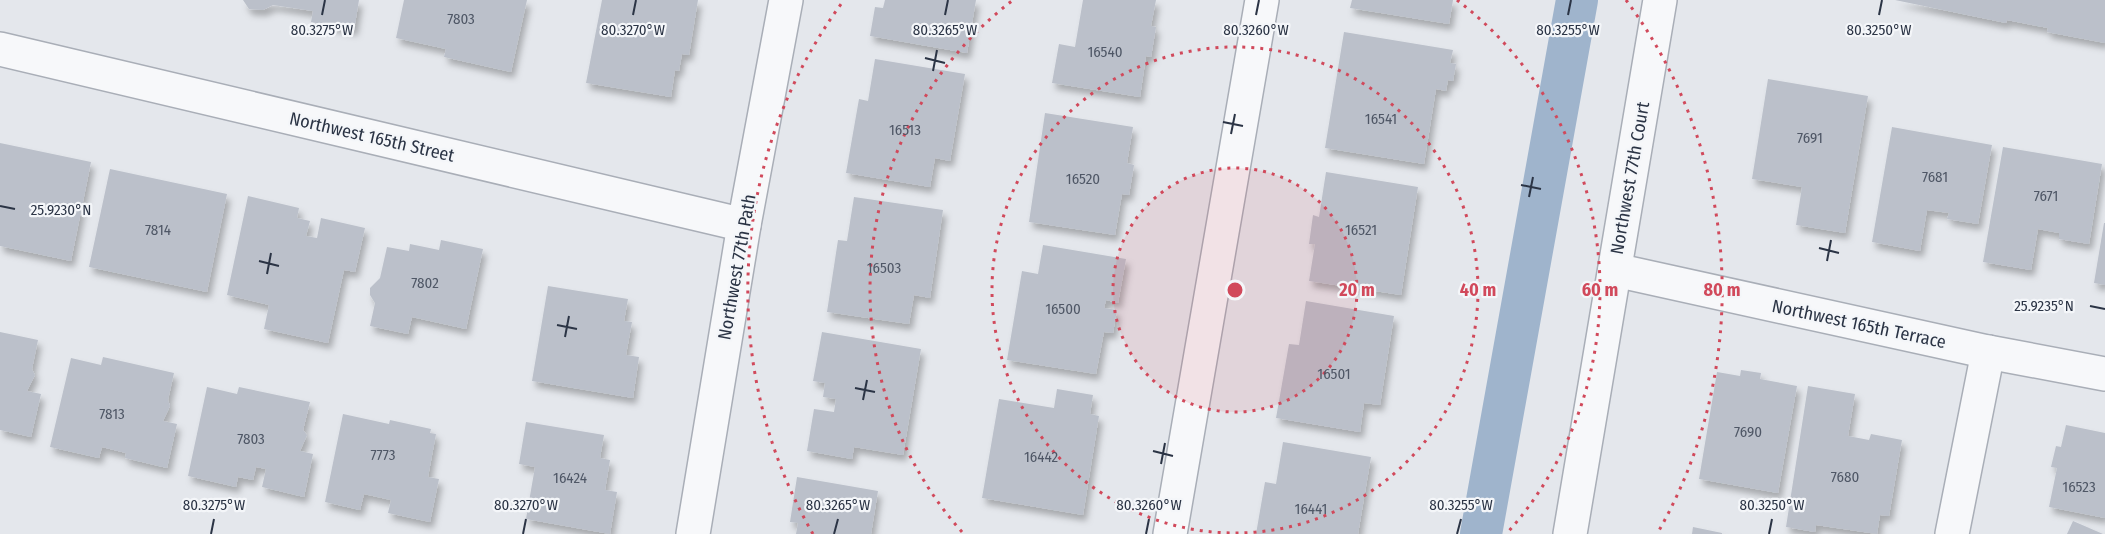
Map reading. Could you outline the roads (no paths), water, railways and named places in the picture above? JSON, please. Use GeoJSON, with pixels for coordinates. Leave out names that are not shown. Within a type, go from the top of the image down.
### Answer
{"type":"FeatureCollection","features":[{"type":"Feature","properties":{"kind":"street","name":"Northwest 77th Path"},"geometry":{"type":"LineString","coordinates":[[693,534],[744,225],[786,0]]}},
{"type":"Feature","properties":{"kind":"street"},"geometry":{"type":"LineString","coordinates":[[1170,534],[1262,0]]}},
{"type":"Feature","properties":{"kind":"street","name":"Northwest 77th Court"},"geometry":{"type":"LineString","coordinates":[[1570,534],[1660,0]]}},
{"type":"Feature","properties":{"kind":"street","name":"Northwest 165th Street"},"geometry":{"type":"LineString","coordinates":[[0,49],[744,225]]}},
{"type":"Feature","properties":{"kind":"street","name":"Northwest 165th Terrace"},"geometry":{"type":"LineString","coordinates":[[1615,270],[1988,352],[2105,374]]}},
{"type":"Feature","properties":{"kind":"street"},"geometry":{"type":"LineString","coordinates":[[1952,534],[1988,352]]}},
{"type":"Feature","properties":{"kind":"waterway"},"geometry":{"type":"LineString","coordinates":[[1481,534],[1577,0]]}}]}
